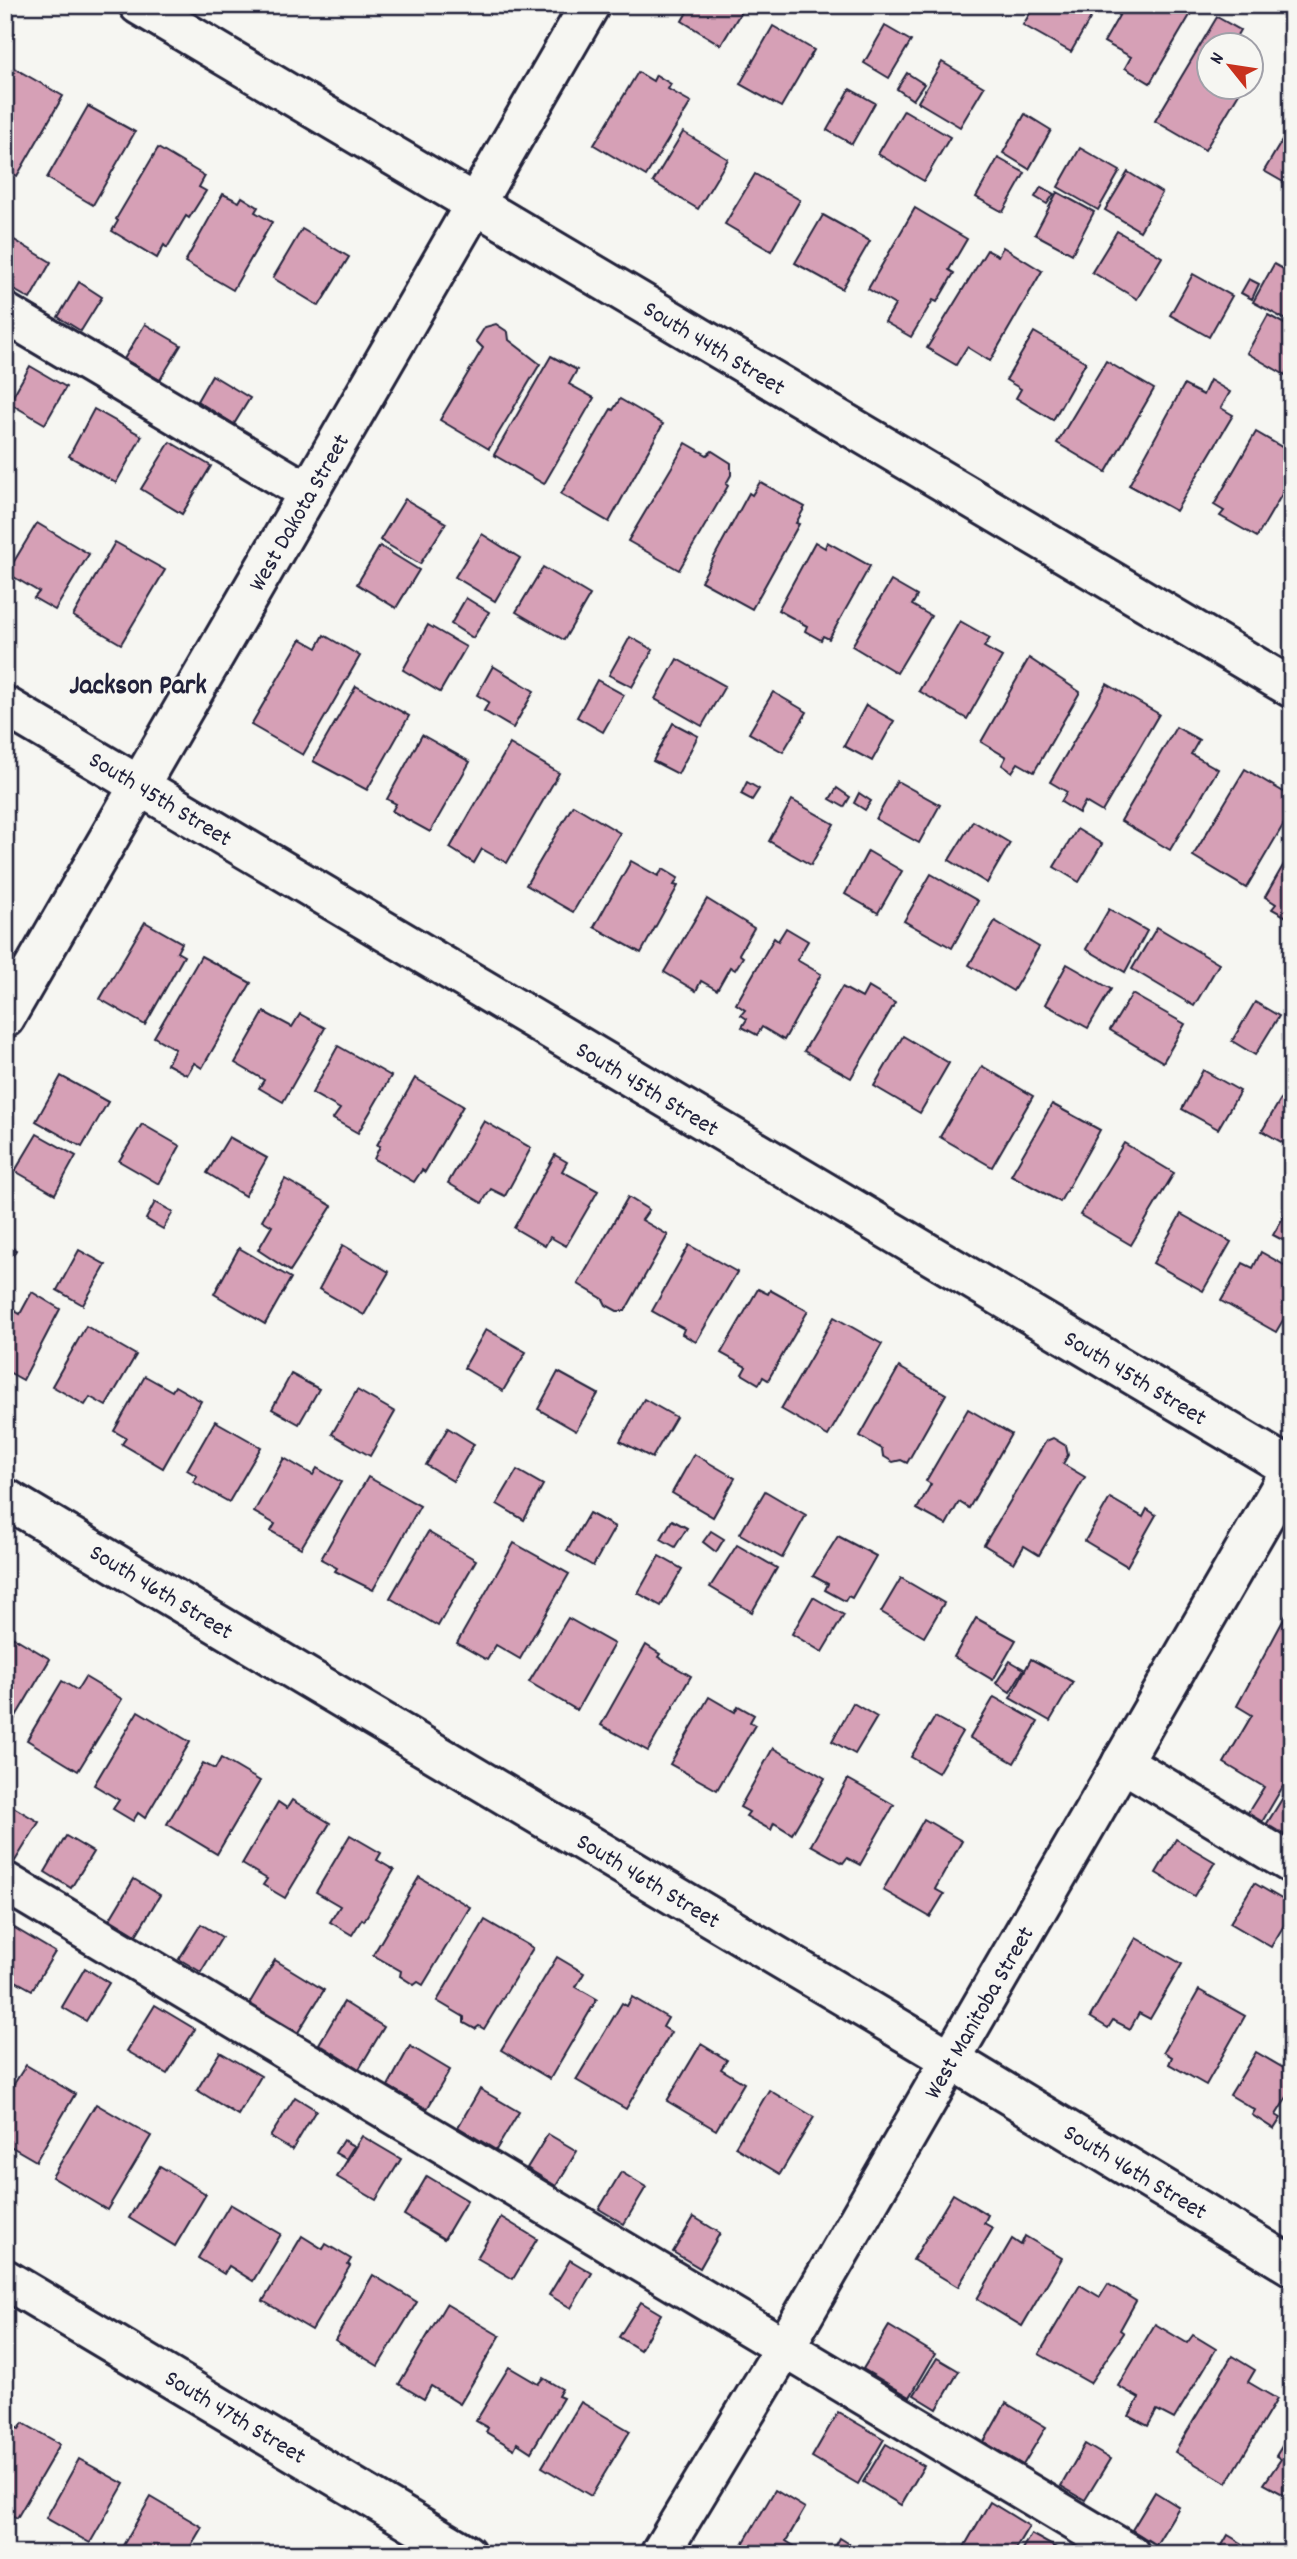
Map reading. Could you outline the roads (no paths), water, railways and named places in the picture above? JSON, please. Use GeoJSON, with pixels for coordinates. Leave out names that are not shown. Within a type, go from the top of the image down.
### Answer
{"type":"FeatureCollection","features":[{"type":"Feature","properties":{"kind":"street","name":"South 44th Street"},"geometry":{"type":"LineString","coordinates":[[139,5],[1292,688]]}},
{"type":"Feature","properties":{"kind":"street","name":"West Dakota Street"},"geometry":{"type":"LineString","coordinates":[[5,1018],[590,5]]}},
{"type":"Feature","properties":{"kind":"street"},"geometry":{"type":"LineString","coordinates":[[5,313],[309,493]]}},
{"type":"Feature","properties":{"kind":"street","name":"South 45th Street"},"geometry":{"type":"LineString","coordinates":[[5,706],[1292,1469]]}},
{"type":"Feature","properties":{"kind":"street","name":"West Manitoba Street"},"geometry":{"type":"LineString","coordinates":[[660,2554],[785,2347],[1292,1469]]}},
{"type":"Feature","properties":{"kind":"street","name":"South 46th Street"},"geometry":{"type":"LineString","coordinates":[[5,1498],[950,2059],[1292,2266]]}},
{"type":"Feature","properties":{"kind":"street"},"geometry":{"type":"LineString","coordinates":[[1122,1762],[1292,1864]]}},
{"type":"Feature","properties":{"kind":"street"},"geometry":{"type":"LineString","coordinates":[[5,1882],[1130,2554]]}},
{"type":"Feature","properties":{"kind":"street","name":"South 47th Street"},"geometry":{"type":"LineString","coordinates":[[5,2279],[466,2554]]}},
{"type":"Feature","properties":{"kind":"district","name":"Jackson Park"},"geometry":{"type":"Point","coordinates":[138,683]}}]}
